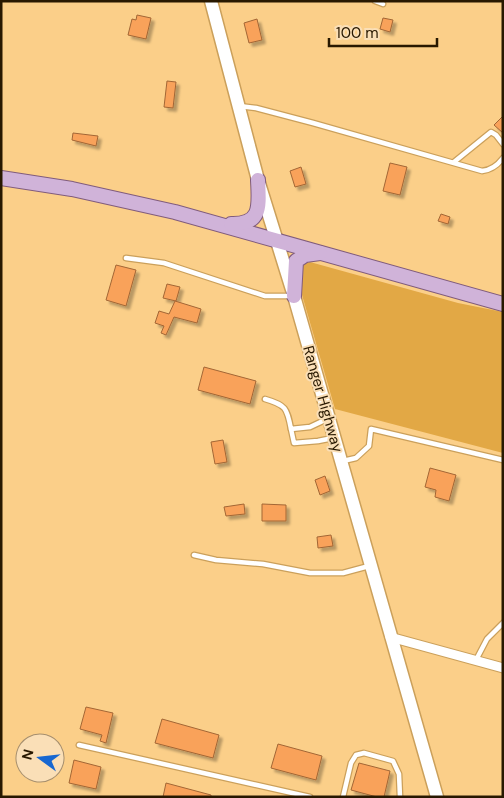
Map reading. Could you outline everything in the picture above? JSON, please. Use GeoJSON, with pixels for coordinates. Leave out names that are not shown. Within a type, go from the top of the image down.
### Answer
{"type":"FeatureCollection","features":[{"type":"Feature","properties":{"kind":"main road","name":"Ranger Highway"},"geometry":{"type":"LineString","coordinates":[[211,1],[258,180],[294,296],[437,797]]}},
{"type":"Feature","properties":{"kind":"main road"},"geometry":{"type":"LineString","coordinates":[[1,178],[111,196],[275,239],[503,304]]}},
{"type":"Feature","properties":{"kind":"main road"},"geometry":{"type":"LineString","coordinates":[[220,224],[238,224],[249,221],[256,216],[259,209],[258,180]]}},
{"type":"Feature","properties":{"kind":"main road"},"geometry":{"type":"LineString","coordinates":[[294,296],[296,261],[305,255],[315,253],[327,254]]}},
{"type":"Feature","properties":{"kind":"street"},"geometry":{"type":"LineString","coordinates":[[390,636],[503,668]]}},
{"type":"Feature","properties":{"kind":"lane"},"geometry":{"type":"LineString","coordinates":[[374,1],[383,4]]}},
{"type":"Feature","properties":{"kind":"lane"},"geometry":{"type":"LineString","coordinates":[[238,106],[256,108],[294,118],[482,171],[498,164],[503,158]]}},
{"type":"Feature","properties":{"kind":"lane"},"geometry":{"type":"LineString","coordinates":[[454,162],[491,132],[503,144]]}},
{"type":"Feature","properties":{"kind":"lane"},"geometry":{"type":"LineString","coordinates":[[126,258],[164,263],[265,296],[294,296]]}},
{"type":"Feature","properties":{"kind":"lane"},"geometry":{"type":"LineString","coordinates":[[265,399],[281,404],[285,408],[294,442],[318,441],[334,437]]}},
{"type":"Feature","properties":{"kind":"lane"},"geometry":{"type":"LineString","coordinates":[[291,429],[310,427],[328,419]]}},
{"type":"Feature","properties":{"kind":"lane"},"geometry":{"type":"LineString","coordinates":[[341,461],[356,458],[369,446],[371,429],[503,460]]}},
{"type":"Feature","properties":{"kind":"lane"},"geometry":{"type":"LineString","coordinates":[[194,555],[216,560],[264,564],[310,573],[343,572],[370,566]]}},
{"type":"Feature","properties":{"kind":"lane"},"geometry":{"type":"LineString","coordinates":[[476,660],[488,639],[503,623]]}},
{"type":"Feature","properties":{"kind":"lane"},"geometry":{"type":"LineString","coordinates":[[79,745],[310,797]]}},
{"type":"Feature","properties":{"kind":"lane"},"geometry":{"type":"LineString","coordinates":[[343,797],[351,763],[356,755],[360,753],[394,761],[399,774],[400,797]]}},
{"type":"Feature","properties":{"kind":"shaded area"},"geometry":{"type":"Polygon","coordinates":[[[310,262],[458,303],[503,312],[503,453],[335,409],[298,281],[300,269],[310,262]]]}},
{"type":"Feature","properties":{"kind":"building"},"geometry":{"type":"Polygon","coordinates":[[[137,15],[151,18],[146,39],[128,35],[132,19],[136,20],[137,15]]]}},
{"type":"Feature","properties":{"kind":"building"},"geometry":{"type":"Polygon","coordinates":[[[383,18],[393,20],[390,32],[380,29],[383,18]]]}},
{"type":"Feature","properties":{"kind":"building"},"geometry":{"type":"Polygon","coordinates":[[[257,19],[262,40],[249,43],[244,23],[257,19]]]}},
{"type":"Feature","properties":{"kind":"building"},"geometry":{"type":"Polygon","coordinates":[[[167,81],[176,82],[173,108],[164,107],[167,81]]]}},
{"type":"Feature","properties":{"kind":"building"},"geometry":{"type":"Polygon","coordinates":[[[503,116],[503,133],[494,125],[503,116]]]}},
{"type":"Feature","properties":{"kind":"building"},"geometry":{"type":"Polygon","coordinates":[[[73,133],[98,136],[96,146],[72,140],[73,133]]]}},
{"type":"Feature","properties":{"kind":"building"},"geometry":{"type":"Polygon","coordinates":[[[390,163],[407,167],[400,195],[383,191],[390,163]]]}},
{"type":"Feature","properties":{"kind":"building"},"geometry":{"type":"Polygon","coordinates":[[[301,167],[306,184],[295,187],[290,171],[301,167]]]}},
{"type":"Feature","properties":{"kind":"building"},"geometry":{"type":"Polygon","coordinates":[[[441,214],[450,217],[448,224],[438,221],[441,214]]]}},
{"type":"Feature","properties":{"kind":"building"},"geometry":{"type":"Polygon","coordinates":[[[116,265],[136,270],[126,306],[106,300],[116,265]]]}},
{"type":"Feature","properties":{"kind":"building"},"geometry":{"type":"Polygon","coordinates":[[[167,284],[180,287],[176,301],[163,298],[167,284]]]}},
{"type":"Feature","properties":{"kind":"building"},"geometry":{"type":"Polygon","coordinates":[[[175,301],[201,309],[197,323],[174,317],[166,335],[161,333],[164,326],[155,323],[159,311],[169,314],[175,301]]]}},
{"type":"Feature","properties":{"kind":"building"},"geometry":{"type":"Polygon","coordinates":[[[204,367],[256,381],[250,404],[198,390],[204,367]]]}},
{"type":"Feature","properties":{"kind":"building"},"geometry":{"type":"Polygon","coordinates":[[[223,440],[227,462],[215,464],[211,442],[223,440]]]}},
{"type":"Feature","properties":{"kind":"building"},"geometry":{"type":"Polygon","coordinates":[[[430,468],[456,475],[449,501],[435,497],[436,490],[425,487],[430,468]]]}},
{"type":"Feature","properties":{"kind":"building"},"geometry":{"type":"Polygon","coordinates":[[[325,476],[330,491],[320,495],[315,480],[325,476]]]}},
{"type":"Feature","properties":{"kind":"building"},"geometry":{"type":"Polygon","coordinates":[[[244,504],[245,514],[226,516],[224,507],[244,504]]]}},
{"type":"Feature","properties":{"kind":"building"},"geometry":{"type":"Polygon","coordinates":[[[262,504],[286,505],[286,521],[262,521],[262,504]]]}},
{"type":"Feature","properties":{"kind":"building"},"geometry":{"type":"Polygon","coordinates":[[[331,535],[333,546],[318,548],[317,537],[331,535]]]}},
{"type":"Feature","properties":{"kind":"building"},"geometry":{"type":"Polygon","coordinates":[[[86,707],[113,713],[106,743],[100,741],[102,735],[80,729],[86,707]]]}},
{"type":"Feature","properties":{"kind":"building"},"geometry":{"type":"Polygon","coordinates":[[[162,719],[219,735],[213,758],[155,743],[162,719]]]}},
{"type":"Feature","properties":{"kind":"building"},"geometry":{"type":"Polygon","coordinates":[[[278,744],[322,756],[316,780],[271,768],[278,744]]]}},
{"type":"Feature","properties":{"kind":"building"},"geometry":{"type":"Polygon","coordinates":[[[74,760],[101,767],[96,789],[69,783],[74,760]]]}},
{"type":"Feature","properties":{"kind":"building"},"geometry":{"type":"Polygon","coordinates":[[[359,763],[390,771],[384,797],[351,790],[359,763]]]}},
{"type":"Feature","properties":{"kind":"building"},"geometry":{"type":"Polygon","coordinates":[[[166,783],[211,795],[211,797],[163,797],[166,783]]]}}]}
